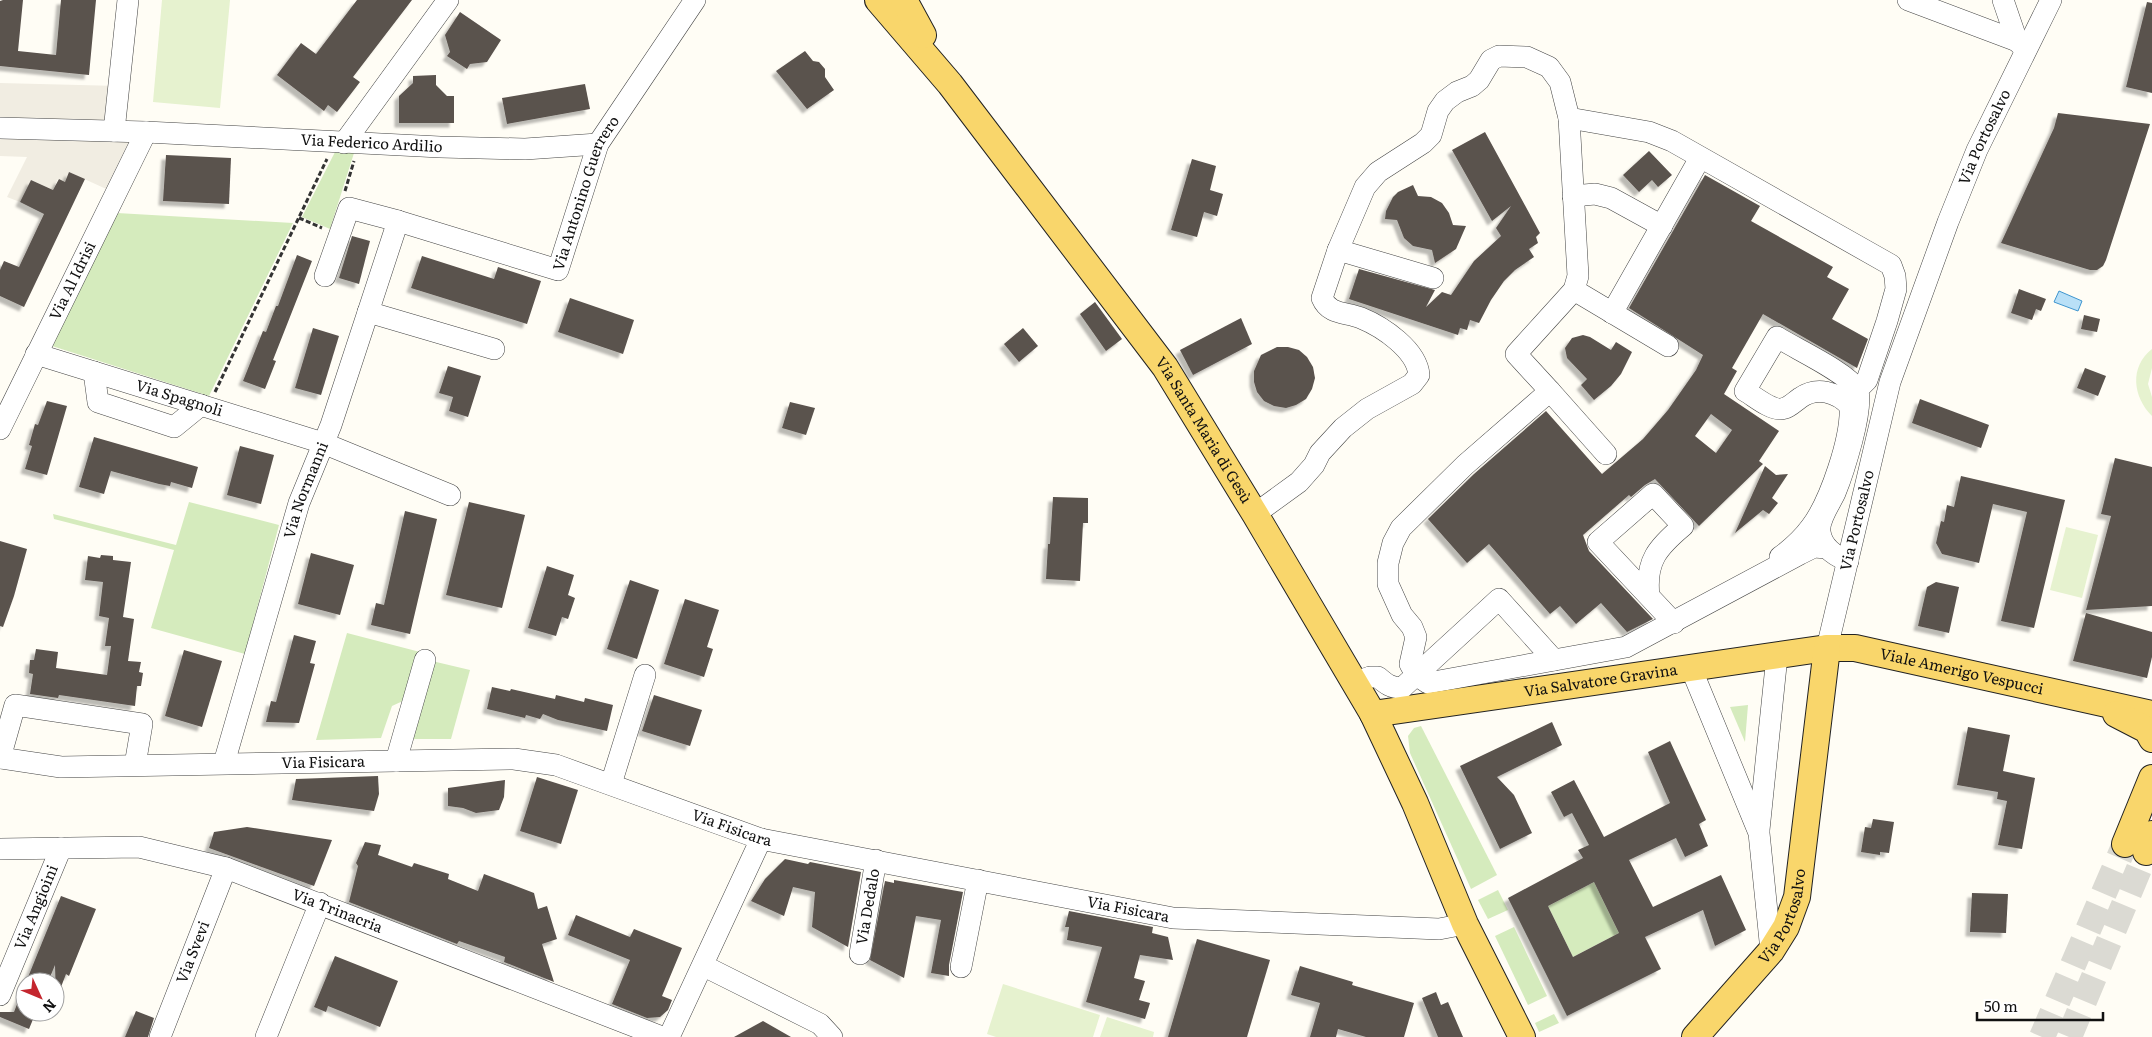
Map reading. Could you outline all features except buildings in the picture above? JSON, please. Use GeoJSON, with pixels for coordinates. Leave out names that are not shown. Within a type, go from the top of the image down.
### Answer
{"type":"FeatureCollection","features":[{"type":"Feature","properties":{"kind":"main road"},"geometry":{"type":"LineString","coordinates":[[878,0],[950,84]]}},
{"type":"Feature","properties":{"kind":"main road"},"geometry":{"type":"LineString","coordinates":[[904,0],[950,84]]}},
{"type":"Feature","properties":{"kind":"main road","name":"Via Santa Maria di Gesù"},"geometry":{"type":"LineString","coordinates":[[950,84],[1165,368],[1356,682],[1415,804]]}},
{"type":"Feature","properties":{"kind":"main road","name":"Via Salvatore Gravina"},"geometry":{"type":"LineString","coordinates":[[1373,714],[1827,648]]}},
{"type":"Feature","properties":{"kind":"main road","name":"Viale Amerigo Vespucci"},"geometry":{"type":"LineString","coordinates":[[1827,648],[1855,648],[2152,714]]}},
{"type":"Feature","properties":{"kind":"main road","name":"Via Portosalvo"},"geometry":{"type":"LineString","coordinates":[[1695,1037],[1771,951],[1786,927],[1797,897],[1827,648]]}},
{"type":"Feature","properties":{"kind":"main road"},"geometry":{"type":"LineString","coordinates":[[2096,702],[2147,730],[2152,739]]}},
{"type":"Feature","properties":{"kind":"main road"},"geometry":{"type":"LineString","coordinates":[[2141,843],[2152,778]]}},
{"type":"Feature","properties":{"kind":"main road"},"geometry":{"type":"LineString","coordinates":[[1415,804],[1465,924],[1522,1037]]}},
{"type":"Feature","properties":{"kind":"main road"},"geometry":{"type":"LineString","coordinates":[[1415,804],[1460,882],[1494,957],[1522,1037]]}},
{"type":"Feature","properties":{"kind":"street"},"geometry":{"type":"LineString","coordinates":[[114,131],[128,0]]}},
{"type":"Feature","properties":{"kind":"street"},"geometry":{"type":"LineString","coordinates":[[339,143],[448,0]]}},
{"type":"Feature","properties":{"kind":"street","name":"Via Antonino Guerrero"},"geometry":{"type":"LineString","coordinates":[[325,276],[349,208],[398,220],[558,270],[598,144],[695,0]]}},
{"type":"Feature","properties":{"kind":"street"},"geometry":{"type":"LineString","coordinates":[[1908,0],[2022,46]]}},
{"type":"Feature","properties":{"kind":"street"},"geometry":{"type":"LineString","coordinates":[[2003,0],[2022,46]]}},
{"type":"Feature","properties":{"kind":"street","name":"Via Portosalvo"},"geometry":{"type":"LineString","coordinates":[[1827,648],[1890,382],[1948,222],[1977,150],[2022,46],[2051,0]]}},
{"type":"Feature","properties":{"kind":"street"},"geometry":{"type":"LineString","coordinates":[[1255,514],[1305,477],[1320,453],[1343,428],[1367,409],[1412,384],[1419,375],[1419,366],[1408,352],[1378,326],[1360,318],[1331,310],[1325,306],[1322,298],[1338,250],[1365,188],[1378,172],[1423,143],[1431,135],[1438,111],[1445,101],[1476,83],[1491,60],[1499,56],[1527,57],[1549,67],[1560,82],[1569,118],[1578,276],[1574,290],[1516,354],[1606,454]]}},
{"type":"Feature","properties":{"kind":"street"},"geometry":{"type":"LineString","coordinates":[[1569,118],[1650,132],[1672,141],[1891,265],[1895,276],[1896,289],[1890,313],[1867,380],[1857,390]]}},
{"type":"Feature","properties":{"kind":"street","name":"Via Federico Ardilio"},"geometry":{"type":"LineString","coordinates":[[0,128],[146,132],[339,143],[525,149],[598,144]]}},
{"type":"Feature","properties":{"kind":"street","name":"Via Al Idrisi"},"geometry":{"type":"LineString","coordinates":[[0,429],[146,132]]}},
{"type":"Feature","properties":{"kind":"street"},"geometry":{"type":"LineString","coordinates":[[1612,313],[1700,158]]}},
{"type":"Feature","properties":{"kind":"street"},"geometry":{"type":"LineString","coordinates":[[1573,196],[1595,194],[1611,198],[1662,226]]}},
{"type":"Feature","properties":{"kind":"street","name":"Via Normanni"},"geometry":{"type":"LineString","coordinates":[[224,763],[298,503],[331,425],[398,220]]}},
{"type":"Feature","properties":{"kind":"street"},"geometry":{"type":"LineString","coordinates":[[1338,250],[1433,278]]}},
{"type":"Feature","properties":{"kind":"street"},"geometry":{"type":"LineString","coordinates":[[1574,290],[1668,346]]}},
{"type":"Feature","properties":{"kind":"street"},"geometry":{"type":"LineString","coordinates":[[368,312],[494,349]]}},
{"type":"Feature","properties":{"kind":"street"},"geometry":{"type":"LineString","coordinates":[[1674,623],[1696,607],[1782,555],[1811,527],[1831,490],[1848,434],[1850,406],[1844,400],[1830,393],[1820,391],[1809,393],[1791,406],[1780,409],[1745,391],[1777,337],[1849,380],[1857,390],[1860,409],[1835,491],[1822,521],[1820,531],[1824,547]]}},
{"type":"Feature","properties":{"kind":"street","name":"Via Spagnoli"},"geometry":{"type":"LineString","coordinates":[[36,354],[323,443],[450,495]]}},
{"type":"Feature","properties":{"kind":"street"},"geometry":{"type":"LineString","coordinates":[[94,372],[98,402],[174,427],[204,406]]}},
{"type":"Feature","properties":{"kind":"street"},"geometry":{"type":"LineString","coordinates":[[1550,391],[1465,465],[1415,513],[1400,528],[1393,543],[1388,563],[1388,584],[1402,616],[1412,627],[1416,637],[1410,664],[1416,675],[1428,683],[1626,647],[1800,554],[1824,547]]}},
{"type":"Feature","properties":{"kind":"street"},"geometry":{"type":"LineString","coordinates":[[1648,596],[1648,572],[1654,556],[1663,543],[1684,526],[1653,494],[1598,542],[1648,596],[1674,623]]}},
{"type":"Feature","properties":{"kind":"street"},"geometry":{"type":"LineString","coordinates":[[1811,527],[1813,536],[1824,547],[1839,558],[1848,561]]}},
{"type":"Feature","properties":{"kind":"street"},"geometry":{"type":"LineString","coordinates":[[1356,682],[1370,677],[1378,677],[1386,684],[1395,688],[1402,688],[1499,599],[1554,660]]}},
{"type":"Feature","properties":{"kind":"street"},"geometry":{"type":"LineString","coordinates":[[1771,951],[1759,833],[1777,656]]}},
{"type":"Feature","properties":{"kind":"street"},"geometry":{"type":"LineString","coordinates":[[396,761],[425,660]]}},
{"type":"Feature","properties":{"kind":"street"},"geometry":{"type":"LineString","coordinates":[[1690,668],[1759,833]]}},
{"type":"Feature","properties":{"kind":"street"},"geometry":{"type":"LineString","coordinates":[[611,784],[646,675]]}},
{"type":"Feature","properties":{"kind":"street"},"geometry":{"type":"LineString","coordinates":[[0,758],[14,704],[142,724],[136,766]]}},
{"type":"Feature","properties":{"kind":"street","name":"Via Fisicara"},"geometry":{"type":"LineString","coordinates":[[0,758],[61,767],[514,759],[556,765],[761,839],[1173,918],[1439,929],[1465,924]]}},
{"type":"Feature","properties":{"kind":"street"},"geometry":{"type":"LineString","coordinates":[[670,1037],[736,897],[761,839]]}},
{"type":"Feature","properties":{"kind":"street","name":"Via Trinacria"},"geometry":{"type":"LineString","coordinates":[[0,849],[140,847],[226,868],[662,1037]]}},
{"type":"Feature","properties":{"kind":"street","name":"Via Angioini"},"geometry":{"type":"LineString","coordinates":[[0,995],[61,848]]}},
{"type":"Feature","properties":{"kind":"street","name":"Via Dedalo"},"geometry":{"type":"LineString","coordinates":[[860,954],[876,860]]}},
{"type":"Feature","properties":{"kind":"street","name":"Via Svevi"},"geometry":{"type":"LineString","coordinates":[[160,1037],[226,868]]}},
{"type":"Feature","properties":{"kind":"street"},"geometry":{"type":"LineString","coordinates":[[961,968],[978,880]]}},
{"type":"Feature","properties":{"kind":"street"},"geometry":{"type":"LineString","coordinates":[[266,1037],[320,903]]}},
{"type":"Feature","properties":{"kind":"street"},"geometry":{"type":"LineString","coordinates":[[706,959],[820,1024],[832,1037]]}},
{"type":"Feature","properties":{"kind":"path"},"geometry":{"type":"LineString","coordinates":[[204,406],[339,143]]}},
{"type":"Feature","properties":{"kind":"green space"},"geometry":{"type":"Polygon","coordinates":[[[162,0],[230,0],[220,108],[153,102],[162,0]]]}},
{"type":"Feature","properties":{"kind":"green space"},"geometry":{"type":"Polygon","coordinates":[[[335,152],[354,153],[330,229],[302,217],[335,152]]]}},
{"type":"Feature","properties":{"kind":"green space"},"geometry":{"type":"Polygon","coordinates":[[[117,213],[293,223],[209,396],[52,346],[117,213]]]}},
{"type":"Feature","properties":{"kind":"green space"},"geometry":{"type":"Polygon","coordinates":[[[2152,349],[2152,368],[2148,384],[2152,397],[2152,416],[2141,400],[2136,382],[2140,364],[2152,349]]]}},
{"type":"Feature","properties":{"kind":"green space"},"geometry":{"type":"Polygon","coordinates":[[[189,502],[279,525],[245,654],[151,628],[174,550],[54,519],[53,514],[176,545],[189,502]]]}},
{"type":"Feature","properties":{"kind":"green space"},"geometry":{"type":"Polygon","coordinates":[[[2066,527],[2098,535],[2082,598],[2050,590],[2066,527]]]}},
{"type":"Feature","properties":{"kind":"green space"},"geometry":{"type":"Polygon","coordinates":[[[347,633],[420,652],[405,700],[392,706],[381,738],[316,740],[347,633]]]}},
{"type":"Feature","properties":{"kind":"green space"},"geometry":{"type":"Polygon","coordinates":[[[432,661],[470,670],[451,739],[410,739],[432,661]]]}},
{"type":"Feature","properties":{"kind":"green space"},"geometry":{"type":"Polygon","coordinates":[[[1748,705],[1745,742],[1730,707],[1748,705]]]}},
{"type":"Feature","properties":{"kind":"green space"},"geometry":{"type":"Polygon","coordinates":[[[1421,726],[1497,875],[1471,889],[1410,753],[1408,736],[1414,728],[1421,726]]]}},
{"type":"Feature","properties":{"kind":"green space"},"geometry":{"type":"Polygon","coordinates":[[[1594,882],[1619,933],[1573,957],[1548,906],[1594,882]]]}},
{"type":"Feature","properties":{"kind":"green space"},"geometry":{"type":"Polygon","coordinates":[[[1498,890],[1508,910],[1488,919],[1478,900],[1498,890]]]}},
{"type":"Feature","properties":{"kind":"green space"},"geometry":{"type":"Polygon","coordinates":[[[1514,927],[1547,996],[1528,1005],[1495,936],[1514,927]]]}},
{"type":"Feature","properties":{"kind":"green space"},"geometry":{"type":"Polygon","coordinates":[[[1003,984],[1100,1015],[1093,1037],[996,1037],[987,1034],[1003,984]]]}},
{"type":"Feature","properties":{"kind":"green space"},"geometry":{"type":"Polygon","coordinates":[[[1554,1014],[1559,1023],[1539,1032],[1535,1023],[1554,1014]]]}},
{"type":"Feature","properties":{"kind":"green space"},"geometry":{"type":"Polygon","coordinates":[[[1107,1017],[1154,1032],[1153,1037],[1100,1037],[1107,1017]]]}},
{"type":"Feature","properties":{"kind":"shaded area"},"geometry":{"type":"Polygon","coordinates":[[[0,83],[119,86],[114,131],[146,132],[115,193],[69,172],[65,182],[58,179],[53,190],[31,180],[20,202],[7,197],[27,157],[0,156],[0,83]]]}},
{"type":"Feature","properties":{"kind":"water"},"geometry":{"type":"Polygon","coordinates":[[[2059,291],[2082,301],[2078,311],[2054,302],[2059,291]]]}},
{"type":"Feature","properties":{"kind":"tunnel"},"geometry":{"type":"LineString","coordinates":[[2042,1037],[2125,844]]}},
{"type":"Feature","properties":{"kind":"tunnel"},"geometry":{"type":"LineString","coordinates":[[2069,1037],[2146,852]]}}]}
